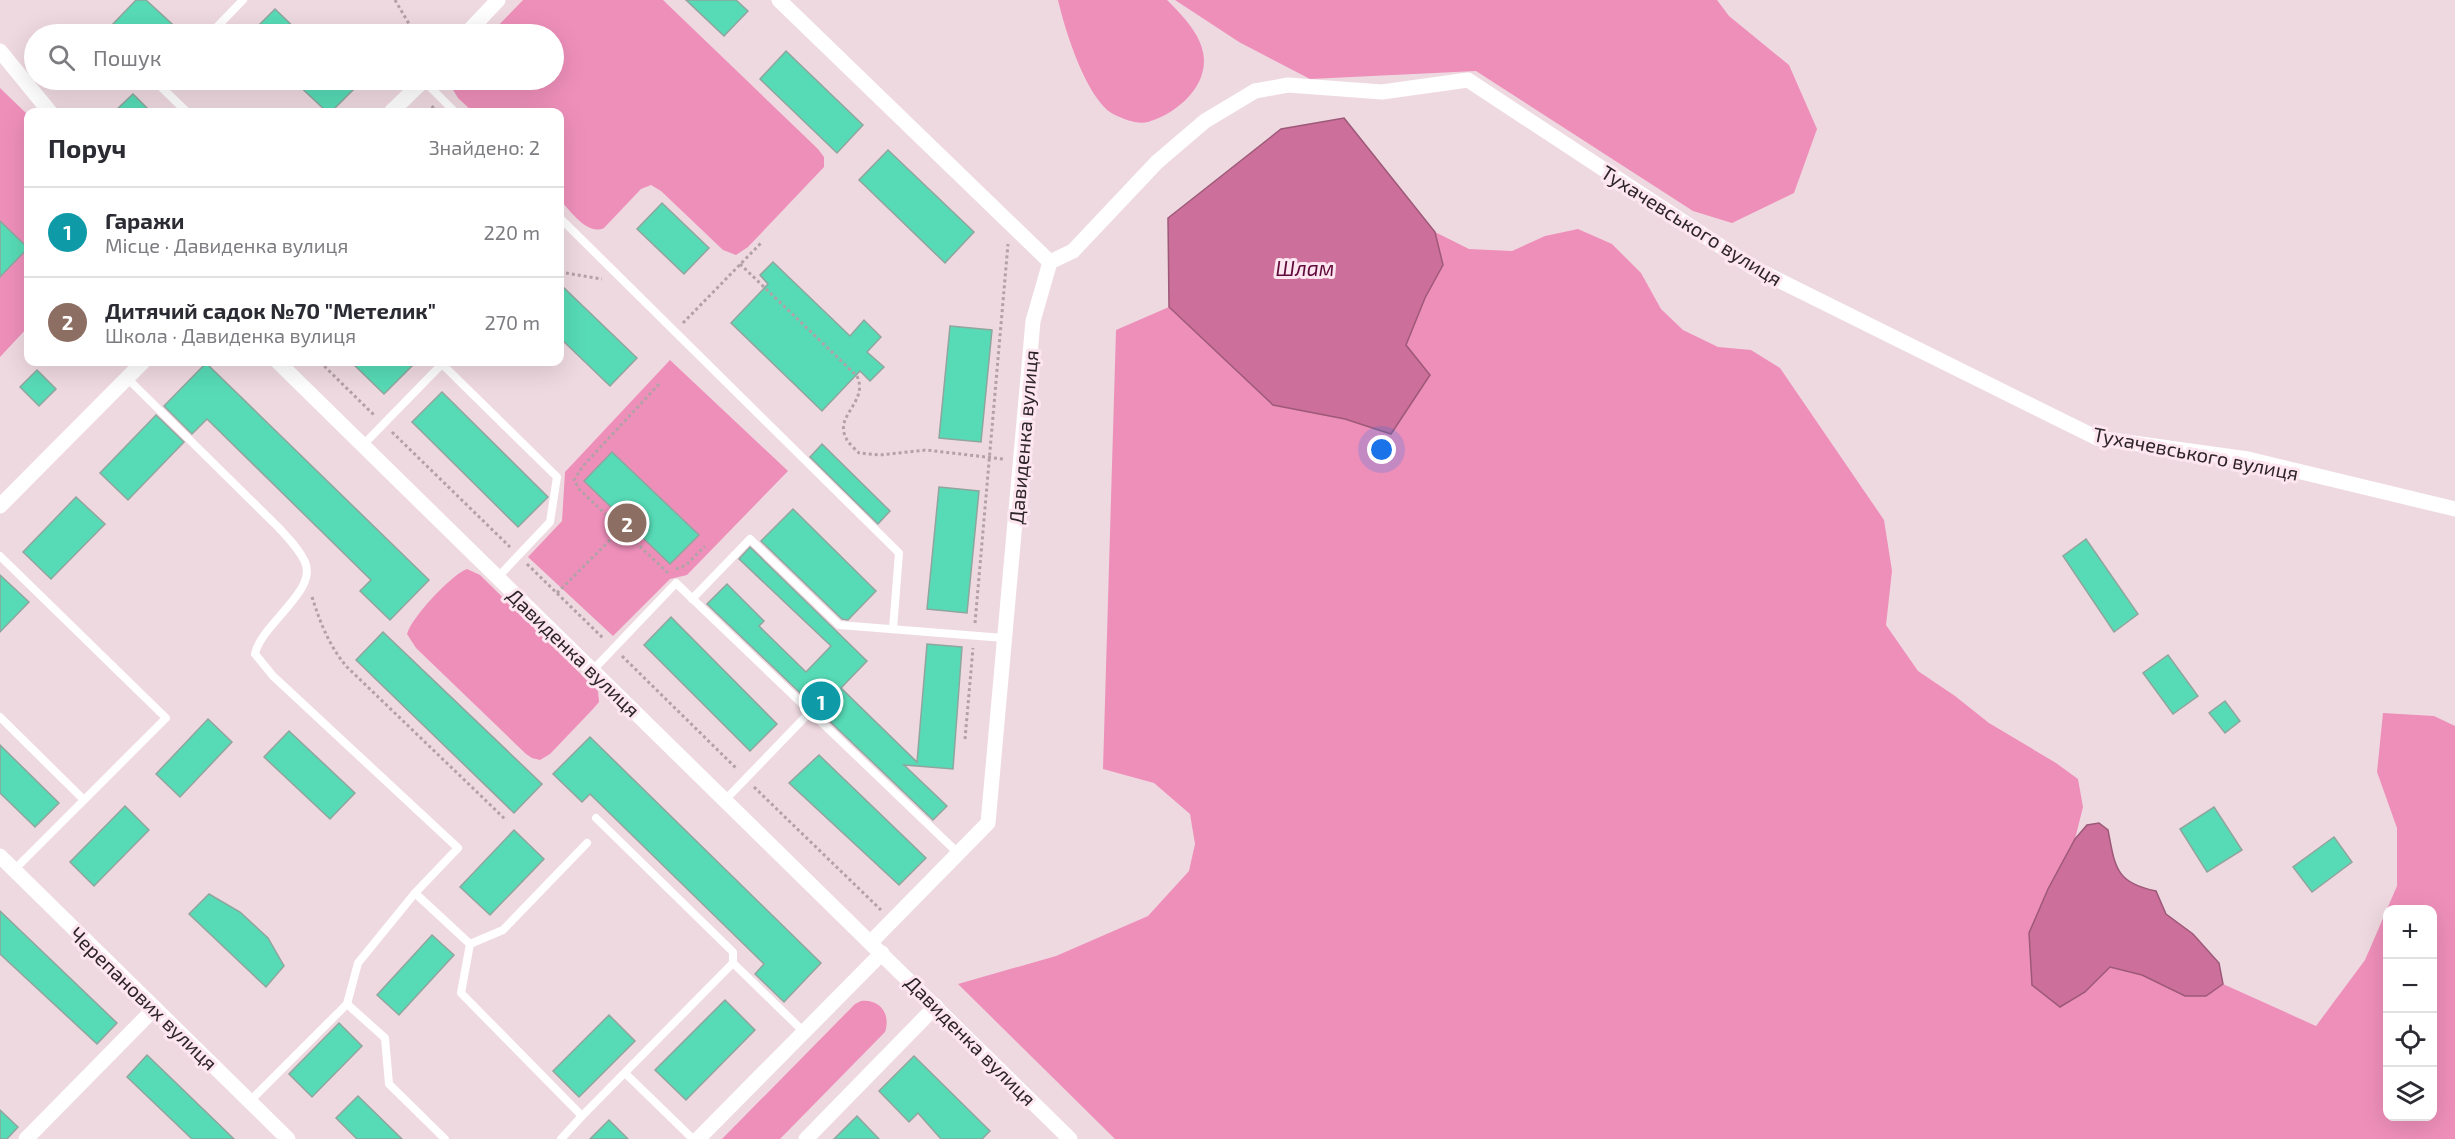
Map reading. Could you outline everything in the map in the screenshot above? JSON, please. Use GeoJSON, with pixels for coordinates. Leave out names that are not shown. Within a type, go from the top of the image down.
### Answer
{"type":"FeatureCollection","features":[{"type":"Feature","properties":{"kind":"street"},"geometry":{"type":"LineString","coordinates":[[475,24],[498,0]]}},
{"type":"Feature","properties":{"kind":"street"},"geometry":{"type":"LineString","coordinates":[[779,0],[1050,262]]}},
{"type":"Feature","properties":{"kind":"street"},"geometry":{"type":"LineString","coordinates":[[0,51],[24,80]]}},
{"type":"Feature","properties":{"kind":"street","name":"Тухачевського вулиця"},"geometry":{"type":"LineString","coordinates":[[1050,262],[1073,251],[1157,162],[1204,121],[1255,91],[1288,85],[1382,92],[1468,80],[1752,267],[2097,438],[2248,459],[2455,509]]}},
{"type":"Feature","properties":{"kind":"street"},"geometry":{"type":"LineString","coordinates":[[32,90],[47,108]]}},
{"type":"Feature","properties":{"kind":"street"},"geometry":{"type":"LineString","coordinates":[[395,108],[414,90]]}},
{"type":"Feature","properties":{"kind":"street","name":"Давиденка вулиця"},"geometry":{"type":"LineString","coordinates":[[877,947],[958,853],[988,823],[1033,321],[1050,262]]}},
{"type":"Feature","properties":{"kind":"street"},"geometry":{"type":"LineString","coordinates":[[0,506],[139,366]]}},
{"type":"Feature","properties":{"kind":"street","name":"Давиденка вулиця"},"geometry":{"type":"LineString","coordinates":[[282,366],[877,947],[1070,1139]]}},
{"type":"Feature","properties":{"kind":"street","name":"Черепанових вулиця"},"geometry":{"type":"LineString","coordinates":[[0,856],[288,1139]]}},
{"type":"Feature","properties":{"kind":"street"},"geometry":{"type":"LineString","coordinates":[[698,1139],[804,1032],[877,947]]}},
{"type":"Feature","properties":{"kind":"street"},"geometry":{"type":"LineString","coordinates":[[806,1139],[936,1006]]}},
{"type":"Feature","properties":{"kind":"street"},"geometry":{"type":"LineString","coordinates":[[26,1139],[155,1008]]}},
{"type":"Feature","properties":{"kind":"lane"},"geometry":{"type":"LineString","coordinates":[[220,24],[243,0]]}},
{"type":"Feature","properties":{"kind":"lane"},"geometry":{"type":"LineString","coordinates":[[164,90],[183,108]]}},
{"type":"Feature","properties":{"kind":"lane"},"geometry":{"type":"LineString","coordinates":[[434,90],[451,108]]}},
{"type":"Feature","properties":{"kind":"lane"},"geometry":{"type":"LineString","coordinates":[[564,222],[899,553],[893,629]]}},
{"type":"Feature","properties":{"kind":"lane"},"geometry":{"type":"LineString","coordinates":[[363,445],[438,366]]}},
{"type":"Feature","properties":{"kind":"lane"},"geometry":{"type":"LineString","coordinates":[[444,366],[557,477],[550,522],[498,578]]}},
{"type":"Feature","properties":{"kind":"lane"},"geometry":{"type":"LineString","coordinates":[[127,378],[286,535],[298,549],[307,565],[306,581],[295,598],[265,631],[257,644],[255,654],[273,676],[458,848],[414,893],[358,963],[346,1004],[249,1101]]}},
{"type":"Feature","properties":{"kind":"lane"},"geometry":{"type":"LineString","coordinates":[[692,599],[750,539],[839,625],[1004,638]]}},
{"type":"Feature","properties":{"kind":"lane"},"geometry":{"type":"LineString","coordinates":[[0,556],[166,718],[14,870]]}},
{"type":"Feature","properties":{"kind":"lane"},"geometry":{"type":"LineString","coordinates":[[593,670],[676,583],[958,853]]}},
{"type":"Feature","properties":{"kind":"lane"},"geometry":{"type":"LineString","coordinates":[[726,799],[810,712]]}},
{"type":"Feature","properties":{"kind":"lane"},"geometry":{"type":"LineString","coordinates":[[0,717],[84,800]]}},
{"type":"Feature","properties":{"kind":"lane"},"geometry":{"type":"LineString","coordinates":[[561,1139],[732,963],[733,952],[596,818]]}},
{"type":"Feature","properties":{"kind":"lane"},"geometry":{"type":"LineString","coordinates":[[470,944],[503,930],[587,843]]}},
{"type":"Feature","properties":{"kind":"lane"},"geometry":{"type":"LineString","coordinates":[[414,893],[470,944]]}},
{"type":"Feature","properties":{"kind":"lane"},"geometry":{"type":"LineString","coordinates":[[470,944],[461,993],[582,1116]]}},
{"type":"Feature","properties":{"kind":"lane"},"geometry":{"type":"LineString","coordinates":[[732,963],[804,1032]]}},
{"type":"Feature","properties":{"kind":"lane"},"geometry":{"type":"LineString","coordinates":[[346,1004],[385,1038],[389,1084],[445,1139]]}},
{"type":"Feature","properties":{"kind":"lane"},"geometry":{"type":"LineString","coordinates":[[625,1073],[693,1139]]}},
{"type":"Feature","properties":{"kind":"path"},"geometry":{"type":"LineString","coordinates":[[395,0],[409,24]]}},
{"type":"Feature","properties":{"kind":"path"},"geometry":{"type":"LineString","coordinates":[[965,739],[1010,223]]}},
{"type":"Feature","properties":{"kind":"path"},"geometry":{"type":"LineString","coordinates":[[674,333],[762,242]]}},
{"type":"Feature","properties":{"kind":"path"},"geometry":{"type":"LineString","coordinates":[[740,264],[857,376],[861,386],[859,398],[850,408],[844,423],[846,438],[859,453],[880,455],[926,450],[1020,461]]}},
{"type":"Feature","properties":{"kind":"path"},"geometry":{"type":"LineString","coordinates":[[564,273],[623,282]]}},
{"type":"Feature","properties":{"kind":"path"},"geometry":{"type":"LineString","coordinates":[[659,384],[582,466],[574,480],[580,490],[667,572],[686,565],[705,546]]}},
{"type":"Feature","properties":{"kind":"path"},"geometry":{"type":"LineString","coordinates":[[557,593],[627,523]]}},
{"type":"Feature","properties":{"kind":"path"},"geometry":{"type":"LineString","coordinates":[[306,581],[328,639],[346,667],[506,820]]}},
{"type":"Feature","properties":{"kind":"shaded area"},"geometry":{"type":"Polygon","coordinates":[[[523,0],[663,0],[818,149],[824,157],[824,167],[748,247],[736,255],[723,250],[661,191],[651,185],[641,189],[604,228],[598,230],[591,228],[564,204],[564,108],[469,108],[453,90],[564,90],[564,24],[500,24],[523,0]]]}},
{"type":"Feature","properties":{"kind":"shaded area"},"geometry":{"type":"Polygon","coordinates":[[[1058,0],[1167,0],[1197,35],[1204,61],[1199,82],[1178,107],[1148,122],[1126,120],[1113,114],[1103,106],[1086,79],[1071,45],[1058,0]]]}},
{"type":"Feature","properties":{"kind":"shaded area"},"geometry":{"type":"Polygon","coordinates":[[[1175,0],[1717,0],[1729,16],[1789,65],[1817,129],[1794,193],[1732,223],[1693,211],[1476,71],[1310,79],[1239,42],[1175,0]]]}},
{"type":"Feature","properties":{"kind":"shaded area"},"geometry":{"type":"Polygon","coordinates":[[[0,88],[24,111],[24,331],[0,357],[0,88]]]}},
{"type":"Feature","properties":{"kind":"shaded area"},"geometry":{"type":"Polygon","coordinates":[[[1578,229],[1612,244],[1641,273],[1661,309],[1683,330],[1718,347],[1751,350],[1780,368],[1884,520],[1892,571],[1886,625],[1918,671],[1989,723],[2056,763],[2078,779],[2083,807],[2075,839],[2048,889],[2029,933],[2085,992],[2110,967],[2142,975],[2185,996],[2206,996],[2223,984],[2316,1026],[2365,960],[2383,918],[2383,1121],[2437,1121],[2437,905],[2389,905],[2397,886],[2397,828],[2377,772],[2383,713],[2434,716],[2455,726],[2455,1139],[1115,1139],[958,984],[1056,956],[1148,916],[1189,871],[1195,844],[1190,814],[1154,783],[1103,769],[1116,330],[1169,307],[1273,405],[1345,419],[1391,434],[1406,345],[1425,298],[1443,265],[1435,232],[1469,249],[1512,251],[1545,236],[1578,229]]]}},
{"type":"Feature","properties":{"kind":"shaded area"},"geometry":{"type":"Polygon","coordinates":[[[670,360],[788,471],[687,575],[670,579],[613,636],[528,557],[562,521],[565,472],[670,360]]]}},
{"type":"Feature","properties":{"kind":"shaded area"},"geometry":{"type":"Polygon","coordinates":[[[467,569],[480,575],[598,691],[599,702],[550,754],[540,760],[526,754],[416,648],[407,634],[432,598],[451,579],[467,569]]]}},
{"type":"Feature","properties":{"kind":"shaded area"},"geometry":{"type":"Polygon","coordinates":[[[861,1001],[874,1002],[879,1005],[885,1014],[885,1032],[780,1139],[722,1139],[855,1004],[861,1001]]]}},
{"type":"Feature","properties":{"kind":"water","name":"Шлам"},"geometry":{"type":"Polygon","coordinates":[[[1344,118],[1435,232],[1443,265],[1425,298],[1406,345],[1430,375],[1391,434],[1345,419],[1273,405],[1169,307],[1168,218],[1281,129],[1344,118]]]}},
{"type":"Feature","properties":{"kind":"water"},"geometry":{"type":"Polygon","coordinates":[[[2099,823],[2108,830],[2115,863],[2125,878],[2142,888],[2156,891],[2166,914],[2193,934],[2219,963],[2223,984],[2206,996],[2185,996],[2142,975],[2110,967],[2085,992],[2060,1007],[2032,985],[2029,933],[2048,889],[2075,839],[2087,825],[2099,823]]]}},
{"type":"Feature","properties":{"kind":"building"},"geometry":{"type":"Polygon","coordinates":[[[136,0],[146,0],[172,24],[113,24],[136,0]]]}},
{"type":"Feature","properties":{"kind":"building"},"geometry":{"type":"Polygon","coordinates":[[[686,0],[736,0],[748,11],[724,36],[686,0]]]}},
{"type":"Feature","properties":{"kind":"building"},"geometry":{"type":"Polygon","coordinates":[[[275,9],[291,24],[260,24],[275,9]]]}},
{"type":"Feature","properties":{"kind":"building"},"geometry":{"type":"Polygon","coordinates":[[[786,51],[863,125],[837,153],[760,79],[786,51]]]}},
{"type":"Feature","properties":{"kind":"building"},"geometry":{"type":"Polygon","coordinates":[[[304,90],[353,90],[335,108],[323,108],[304,90]]]}},
{"type":"Feature","properties":{"kind":"building"},"geometry":{"type":"Polygon","coordinates":[[[133,94],[147,108],[118,108],[133,94]]]}},
{"type":"Feature","properties":{"kind":"building"},"geometry":{"type":"Polygon","coordinates":[[[888,150],[974,232],[945,263],[859,180],[888,150]]]}},
{"type":"Feature","properties":{"kind":"building"},"geometry":{"type":"Polygon","coordinates":[[[662,203],[709,248],[684,274],[637,229],[662,203]]]}},
{"type":"Feature","properties":{"kind":"building"},"geometry":{"type":"Polygon","coordinates":[[[0,221],[24,244],[24,252],[0,277],[0,221]]]}},
{"type":"Feature","properties":{"kind":"building"},"geometry":{"type":"Polygon","coordinates":[[[773,262],[850,336],[864,320],[881,337],[867,352],[884,367],[870,381],[860,371],[822,411],[731,323],[768,284],[760,275],[773,262]]]}},
{"type":"Feature","properties":{"kind":"building"},"geometry":{"type":"Polygon","coordinates":[[[564,288],[637,358],[610,386],[564,342],[564,288]]]}},
{"type":"Feature","properties":{"kind":"building"},"geometry":{"type":"Polygon","coordinates":[[[950,326],[992,330],[981,442],[939,438],[950,326]]]}},
{"type":"Feature","properties":{"kind":"building"},"geometry":{"type":"Polygon","coordinates":[[[203,366],[209,366],[429,580],[390,620],[360,591],[371,580],[207,419],[192,434],[164,406],[203,366]]]}},
{"type":"Feature","properties":{"kind":"building"},"geometry":{"type":"Polygon","coordinates":[[[355,366],[412,366],[384,394],[355,366]]]}},
{"type":"Feature","properties":{"kind":"building"},"geometry":{"type":"Polygon","coordinates":[[[37,370],[56,389],[39,406],[20,387],[37,370]]]}},
{"type":"Feature","properties":{"kind":"building"},"geometry":{"type":"Polygon","coordinates":[[[442,392],[548,497],[518,527],[412,422],[442,392]]]}},
{"type":"Feature","properties":{"kind":"building"},"geometry":{"type":"Polygon","coordinates":[[[156,415],[184,442],[128,500],[100,473],[156,415]]]}},
{"type":"Feature","properties":{"kind":"building"},"geometry":{"type":"Polygon","coordinates":[[[822,444],[890,511],[878,524],[810,457],[822,444]]]}},
{"type":"Feature","properties":{"kind":"building"},"geometry":{"type":"Polygon","coordinates":[[[612,452],[699,535],[670,564],[584,481],[612,452]]]}},
{"type":"Feature","properties":{"kind":"building"},"geometry":{"type":"Polygon","coordinates":[[[939,487],[979,491],[967,613],[927,609],[939,487]]]}},
{"type":"Feature","properties":{"kind":"building"},"geometry":{"type":"Polygon","coordinates":[[[76,497],[105,524],[51,579],[23,552],[76,497]]]}},
{"type":"Feature","properties":{"kind":"building"},"geometry":{"type":"Polygon","coordinates":[[[793,509],[876,591],[848,620],[842,619],[761,541],[793,509]]]}},
{"type":"Feature","properties":{"kind":"building"},"geometry":{"type":"Polygon","coordinates":[[[2086,539],[2138,614],[2114,632],[2063,556],[2086,539]]]}},
{"type":"Feature","properties":{"kind":"building"},"geometry":{"type":"Polygon","coordinates":[[[750,547],[867,661],[841,688],[917,762],[927,644],[962,647],[953,769],[904,765],[947,806],[933,820],[707,604],[727,584],[764,621],[759,626],[806,672],[831,646],[739,559],[750,547]]]}},
{"type":"Feature","properties":{"kind":"building"},"geometry":{"type":"Polygon","coordinates":[[[0,575],[29,602],[0,632],[0,575]]]}},
{"type":"Feature","properties":{"kind":"building"},"geometry":{"type":"Polygon","coordinates":[[[671,617],[777,724],[750,751],[644,645],[671,617]]]}},
{"type":"Feature","properties":{"kind":"building"},"geometry":{"type":"Polygon","coordinates":[[[383,632],[542,784],[514,813],[356,660],[383,632]]]}},
{"type":"Feature","properties":{"kind":"building"},"geometry":{"type":"Polygon","coordinates":[[[2168,655],[2198,696],[2173,714],[2143,673],[2168,655]]]}},
{"type":"Feature","properties":{"kind":"building"},"geometry":{"type":"Polygon","coordinates":[[[2225,701],[2240,721],[2225,733],[2209,713],[2225,701]]]}},
{"type":"Feature","properties":{"kind":"building"},"geometry":{"type":"Polygon","coordinates":[[[208,719],[232,742],[180,797],[156,774],[208,719]]]}},
{"type":"Feature","properties":{"kind":"building"},"geometry":{"type":"Polygon","coordinates":[[[289,731],[355,793],[330,819],[264,757],[289,731]]]}},
{"type":"Feature","properties":{"kind":"building"},"geometry":{"type":"Polygon","coordinates":[[[590,737],[821,963],[784,1002],[755,974],[764,964],[590,794],[582,802],[553,774],[590,737]]]}},
{"type":"Feature","properties":{"kind":"building"},"geometry":{"type":"Polygon","coordinates":[[[0,745],[59,803],[35,827],[0,793],[0,745]]]}},
{"type":"Feature","properties":{"kind":"building"},"geometry":{"type":"Polygon","coordinates":[[[819,755],[926,858],[899,885],[789,783],[819,755]]]}},
{"type":"Feature","properties":{"kind":"building"},"geometry":{"type":"Polygon","coordinates":[[[125,806],[149,830],[94,886],[70,862],[125,806]]]}},
{"type":"Feature","properties":{"kind":"building"},"geometry":{"type":"Polygon","coordinates":[[[2214,807],[2242,850],[2207,872],[2180,829],[2214,807]]]}},
{"type":"Feature","properties":{"kind":"building"},"geometry":{"type":"Polygon","coordinates":[[[514,830],[544,859],[490,915],[460,887],[514,830]]]}},
{"type":"Feature","properties":{"kind":"building"},"geometry":{"type":"Polygon","coordinates":[[[2334,837],[2352,862],[2312,892],[2293,867],[2334,837]]]}},
{"type":"Feature","properties":{"kind":"building"},"geometry":{"type":"Polygon","coordinates":[[[209,894],[240,912],[268,938],[284,966],[266,987],[189,914],[209,894]]]}},
{"type":"Feature","properties":{"kind":"building"},"geometry":{"type":"Polygon","coordinates":[[[0,911],[117,1023],[97,1044],[0,954],[0,911]]]}},
{"type":"Feature","properties":{"kind":"building"},"geometry":{"type":"Polygon","coordinates":[[[432,935],[454,955],[399,1015],[377,995],[432,935]]]}},
{"type":"Feature","properties":{"kind":"building"},"geometry":{"type":"Polygon","coordinates":[[[725,1000],[755,1030],[686,1100],[655,1070],[725,1000]]]}},
{"type":"Feature","properties":{"kind":"building"},"geometry":{"type":"Polygon","coordinates":[[[609,1015],[635,1041],[579,1097],[553,1071],[609,1015]]]}},
{"type":"Feature","properties":{"kind":"building"},"geometry":{"type":"Polygon","coordinates":[[[339,1023],[362,1046],[312,1097],[289,1074],[339,1023]]]}},
{"type":"Feature","properties":{"kind":"building"},"geometry":{"type":"Polygon","coordinates":[[[147,1055],[234,1139],[192,1139],[127,1077],[147,1055]]]}},
{"type":"Feature","properties":{"kind":"building"},"geometry":{"type":"Polygon","coordinates":[[[914,1056],[990,1131],[982,1139],[941,1139],[918,1113],[909,1122],[879,1091],[914,1056]]]}},
{"type":"Feature","properties":{"kind":"building"},"geometry":{"type":"Polygon","coordinates":[[[358,1096],[402,1139],[357,1139],[336,1118],[358,1096]]]}},
{"type":"Feature","properties":{"kind":"building"},"geometry":{"type":"Polygon","coordinates":[[[0,1110],[18,1127],[7,1139],[0,1139],[0,1110]]]}},
{"type":"Feature","properties":{"kind":"building"},"geometry":{"type":"Polygon","coordinates":[[[857,1116],[879,1139],[834,1139],[857,1116]]]}},
{"type":"Feature","properties":{"kind":"building"},"geometry":{"type":"Polygon","coordinates":[[[609,1120],[628,1139],[590,1139],[609,1120]]]}},
{"type":"Feature","properties":{"kind":"place","name":"Дитячий садок №70 \"Метелик\""},"geometry":{"type":"Point","coordinates":[627,523]}},
{"type":"Feature","properties":{"kind":"place","name":"Гаражи"},"geometry":{"type":"Point","coordinates":[821,701]}}]}
